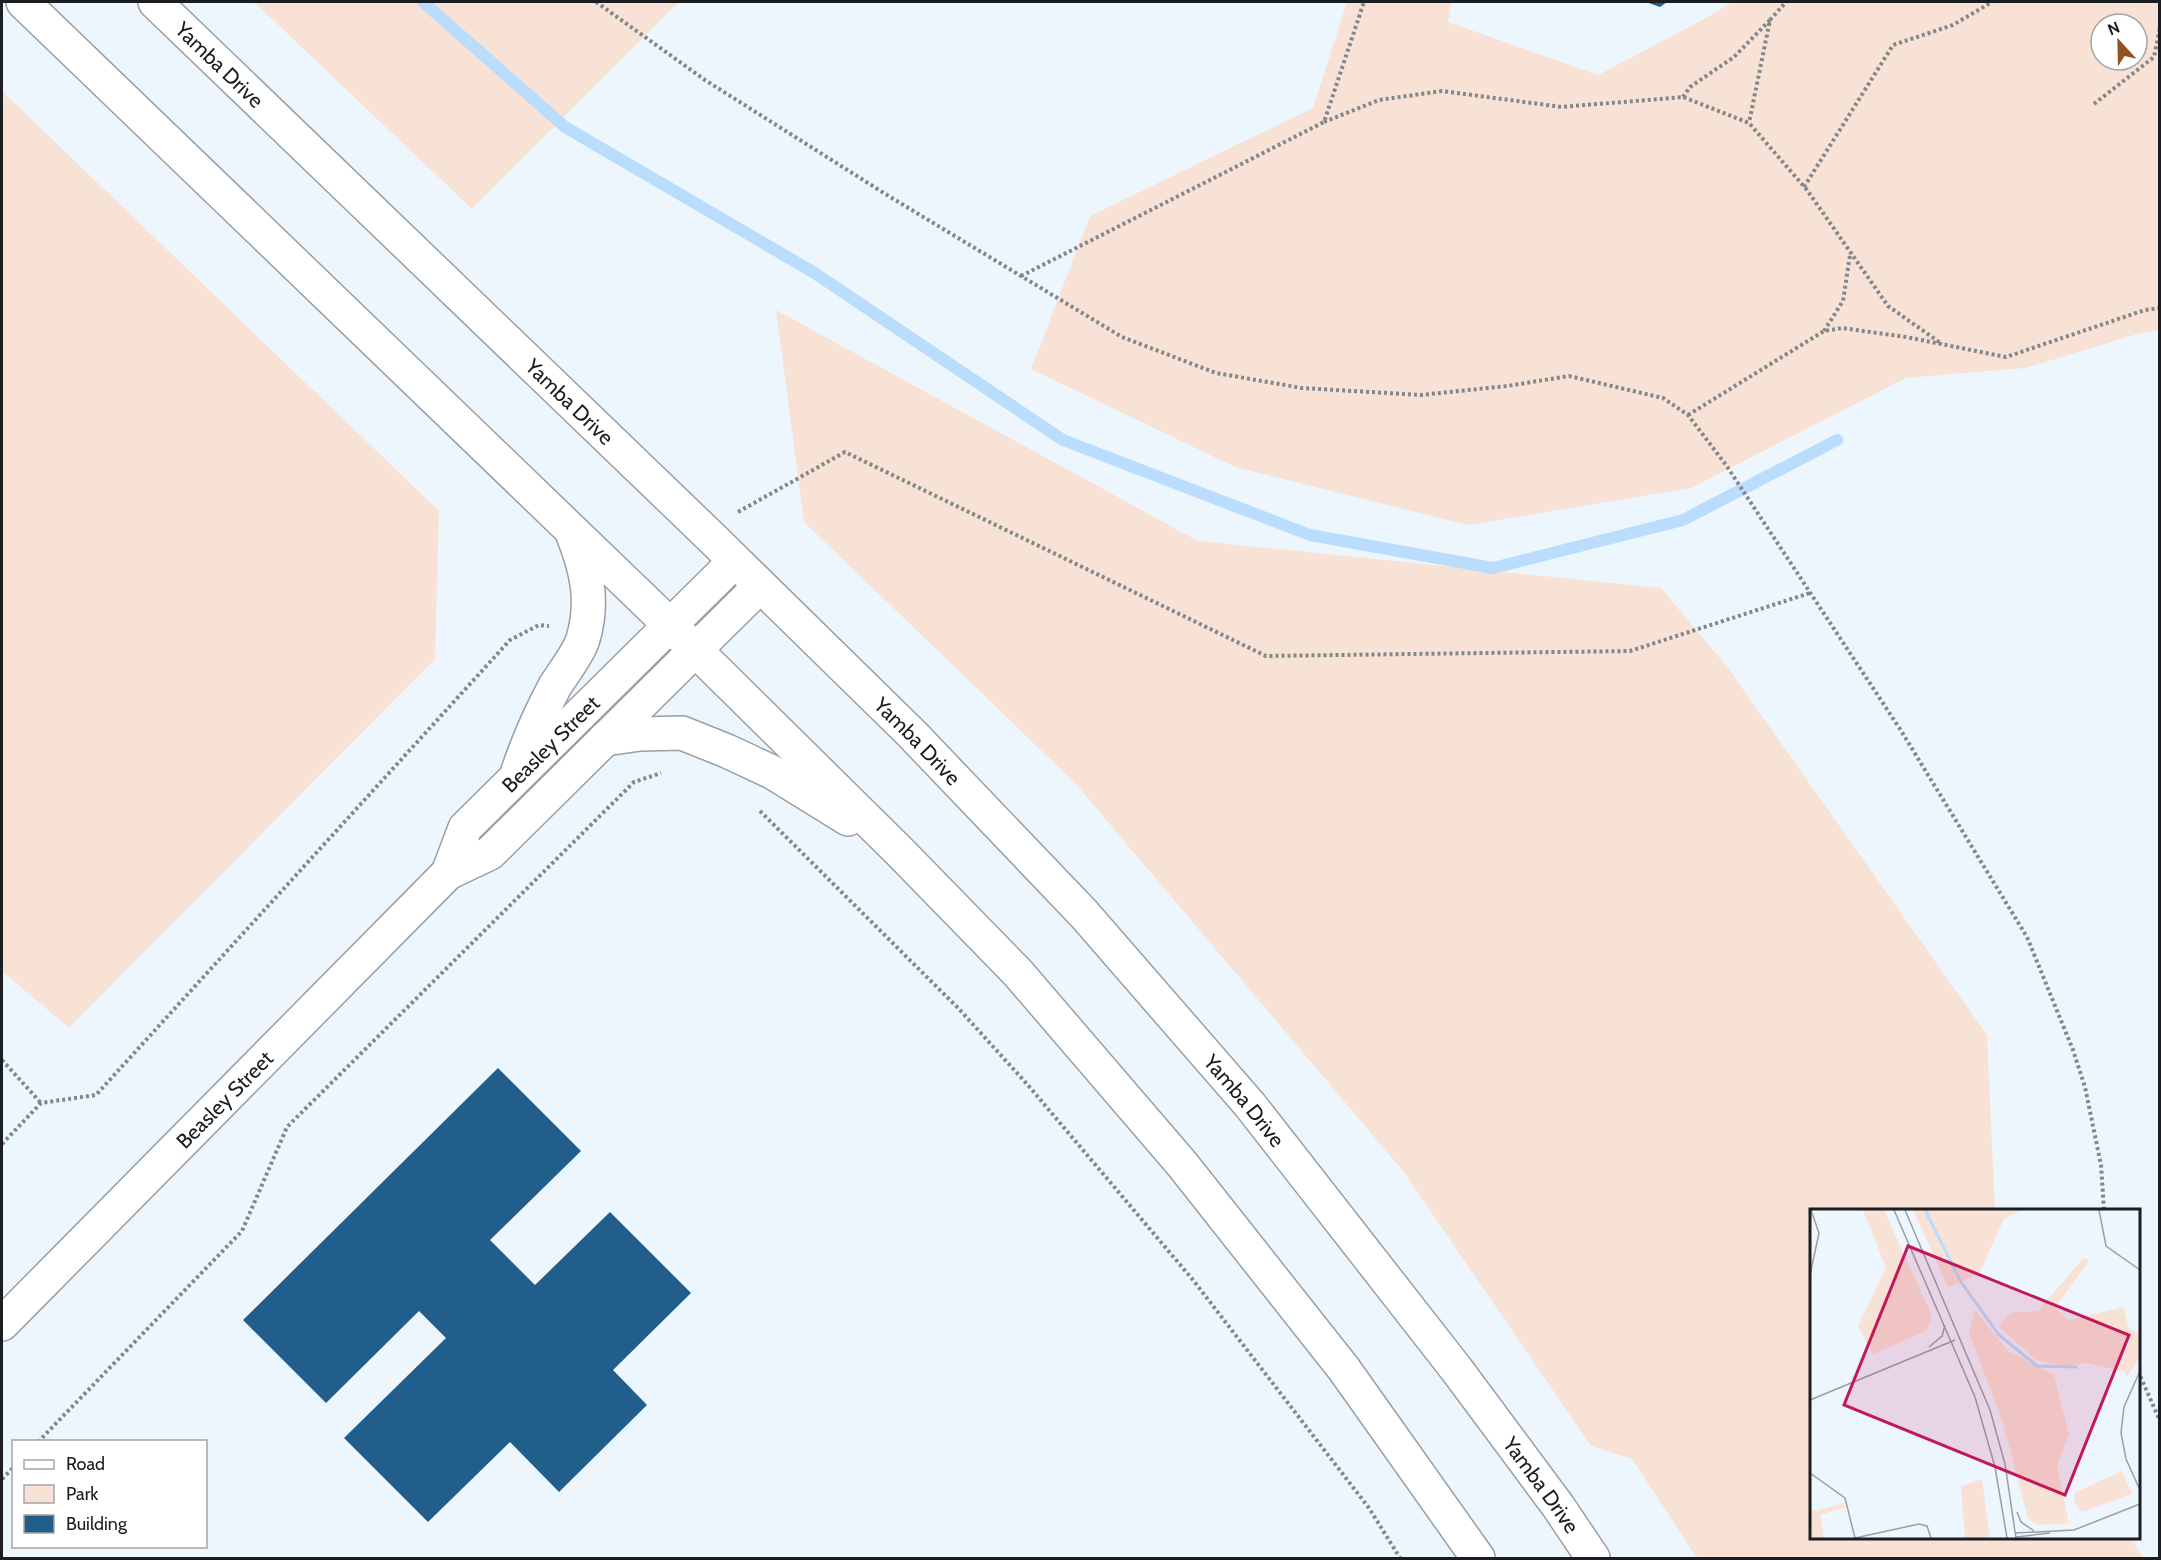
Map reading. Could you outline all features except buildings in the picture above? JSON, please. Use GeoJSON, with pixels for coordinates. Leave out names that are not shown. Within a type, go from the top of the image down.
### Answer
{"type":"FeatureCollection","features":[{"type":"Feature","properties":{"kind":"main road"},"geometry":{"type":"LineString","coordinates":[[23,2],[670,625],[900,852],[1018,974],[1182,1164],[1344,1369],[1478,1558]]}},
{"type":"Feature","properties":{"kind":"main road","name":"Yamba Drive"},"geometry":{"type":"LineString","coordinates":[[154,2],[912,734],[1084,914],[1250,1105],[1457,1370],[1558,1506],[1593,1558]]}},
{"type":"Feature","properties":{"kind":"main road"},"geometry":{"type":"LineString","coordinates":[[516,778],[529,737],[583,640],[589,604],[585,563],[570,530]]}},
{"type":"Feature","properties":{"kind":"main road","name":"Beasley Street"},"geometry":{"type":"LineString","coordinates":[[448,873],[465,828],[735,561]]}},
{"type":"Feature","properties":{"kind":"main road","name":"Beasley Street"},"geometry":{"type":"LineString","coordinates":[[2,1324],[448,873],[490,853],[760,586]]}},
{"type":"Feature","properties":{"kind":"main road"},"geometry":{"type":"LineString","coordinates":[[605,739],[640,734],[682,733],[772,772],[900,852]]}},
{"type":"Feature","properties":{"kind":"path"},"geometry":{"type":"LineString","coordinates":[[596,2],[705,80],[887,195],[1122,337],[1215,373],[1302,388],[1421,395],[1507,386],[1569,376],[1663,398],[1688,415],[1726,465],[1900,729],[2027,937],[2073,1050],[2085,1087],[2101,1166],[2104,1209]]}},
{"type":"Feature","properties":{"kind":"path"},"geometry":{"type":"LineString","coordinates":[[1324,122],[1364,2]]}},
{"type":"Feature","properties":{"kind":"path"},"geometry":{"type":"LineString","coordinates":[[1683,97],[1690,87],[1734,57],[1786,2]]}},
{"type":"Feature","properties":{"kind":"path"},"geometry":{"type":"LineString","coordinates":[[1804,187],[1893,45],[1953,25],[1992,2]]}},
{"type":"Feature","properties":{"kind":"path"},"geometry":{"type":"LineString","coordinates":[[1749,123],[1770,20]]}},
{"type":"Feature","properties":{"kind":"path"},"geometry":{"type":"LineString","coordinates":[[2094,104],[2154,57],[2160,27]]}},
{"type":"Feature","properties":{"kind":"path"},"geometry":{"type":"LineString","coordinates":[[1021,276],[1324,122],[1379,100],[1442,91],[1562,107],[1683,97],[1749,123],[1804,187],[1888,306],[1942,344]]}},
{"type":"Feature","properties":{"kind":"path"},"geometry":{"type":"LineString","coordinates":[[1824,331],[1843,302],[1850,254]]}},
{"type":"Feature","properties":{"kind":"path"},"geometry":{"type":"LineString","coordinates":[[1688,415],[1824,331],[1842,328],[2006,357],[2145,310],[2160,308]]}},
{"type":"Feature","properties":{"kind":"path"},"geometry":{"type":"LineString","coordinates":[[740,510],[845,452],[1266,656],[1630,651],[1810,593]]}},
{"type":"Feature","properties":{"kind":"path"},"geometry":{"type":"LineString","coordinates":[[2,1144],[41,1103],[96,1095],[510,640],[539,625],[584,633]]}},
{"type":"Feature","properties":{"kind":"path"},"geometry":{"type":"LineString","coordinates":[[40,1440],[242,1231],[287,1127],[634,782],[668,771],[686,770],[691,737]]}},
{"type":"Feature","properties":{"kind":"path"},"geometry":{"type":"LineString","coordinates":[[754,805],[959,1009],[1035,1093],[1193,1280],[1369,1508],[1400,1558]]}},
{"type":"Feature","properties":{"kind":"path"},"geometry":{"type":"LineString","coordinates":[[2,1060],[41,1103]]}},
{"type":"Feature","properties":{"kind":"path"},"geometry":{"type":"LineString","coordinates":[[2140,1373],[2160,1421]]}},
{"type":"Feature","properties":{"kind":"green space"},"geometry":{"type":"Polygon","coordinates":[[[254,2],[679,2],[472,209],[254,2]]]}},
{"type":"Feature","properties":{"kind":"green space"},"geometry":{"type":"Polygon","coordinates":[[[1347,2],[1452,2],[1448,22],[1598,75],[1717,12],[1730,2],[2159,2],[2159,331],[2144,332],[2025,368],[1906,378],[1691,488],[1468,525],[1235,467],[1031,369],[1090,216],[1313,108],[1347,2]]]}},
{"type":"Feature","properties":{"kind":"green space"},"geometry":{"type":"Polygon","coordinates":[[[2,91],[439,511],[435,659],[69,1028],[2,971],[2,91]]]}},
{"type":"Feature","properties":{"kind":"green space"},"geometry":{"type":"Polygon","coordinates":[[[776,310],[1198,541],[1661,588],[1728,668],[1987,1035],[1995,1209],[1810,1209],[1810,1539],[2131,1539],[2144,1558],[1697,1558],[1632,1459],[1591,1446],[1403,1171],[1075,783],[804,522],[776,310]]]}},
{"type":"Feature","properties":{"kind":"waterway"},"geometry":{"type":"LineString","coordinates":[[423,2],[565,127],[813,272],[1063,440],[1310,535],[1493,568],[1683,520],[1837,440]]}}]}
